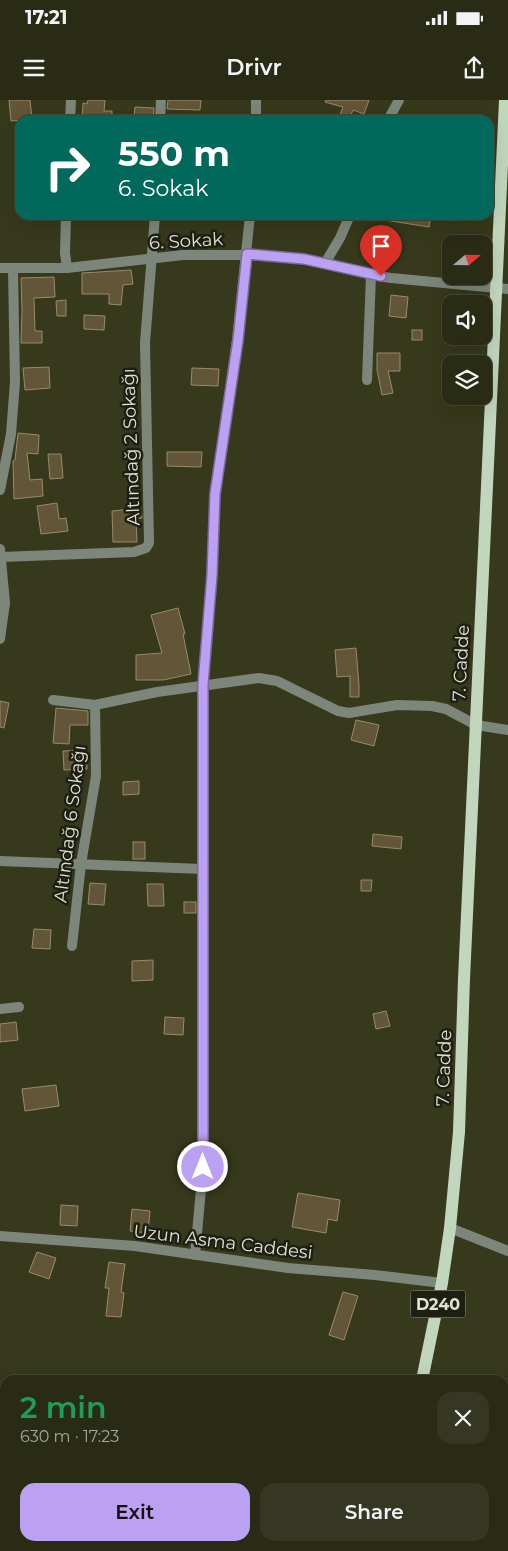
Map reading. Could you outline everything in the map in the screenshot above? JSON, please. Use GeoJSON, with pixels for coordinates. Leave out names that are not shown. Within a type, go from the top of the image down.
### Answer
{"type":"FeatureCollection","features":[{"type":"Feature","properties":{"kind":"main road","name":"7. Cadde"},"geometry":{"type":"LineString","coordinates":[[450,1228],[459,1132],[476,725],[503,289],[505,100]]}},
{"type":"Feature","properties":{"kind":"main road","name":"D240"},"geometry":{"type":"LineString","coordinates":[[423,1375],[442,1283],[450,1228]]}},
{"type":"Feature","properties":{"kind":"street"},"geometry":{"type":"LineString","coordinates":[[70,115],[71,100]]}},
{"type":"Feature","properties":{"kind":"street"},"geometry":{"type":"LineString","coordinates":[[160,100],[160,115]]}},
{"type":"Feature","properties":{"kind":"street"},"geometry":{"type":"LineString","coordinates":[[256,100],[256,115]]}},
{"type":"Feature","properties":{"kind":"street"},"geometry":{"type":"LineString","coordinates":[[391,115],[399,100]]}},
{"type":"Feature","properties":{"kind":"street"},"geometry":{"type":"LineString","coordinates":[[66,220],[67,268]]}},
{"type":"Feature","properties":{"kind":"street"},"geometry":{"type":"LineString","coordinates":[[152,258],[155,220]]}},
{"type":"Feature","properties":{"kind":"street"},"geometry":{"type":"LineString","coordinates":[[195,1255],[203,1167],[203,684],[212,575],[215,494],[238,340],[250,220]]}},
{"type":"Feature","properties":{"kind":"street"},"geometry":{"type":"LineString","coordinates":[[325,263],[340,238],[348,220]]}},
{"type":"Feature","properties":{"kind":"street","name":"6. Sokak"},"geometry":{"type":"LineString","coordinates":[[0,268],[67,268],[183,255],[247,254],[325,263],[371,275],[503,289]]}},
{"type":"Feature","properties":{"kind":"street","name":"Altındağ 2 Sokağı"},"geometry":{"type":"LineString","coordinates":[[1,553],[134,552],[146,548],[149,543],[145,343],[152,258]]}},
{"type":"Feature","properties":{"kind":"street"},"geometry":{"type":"LineString","coordinates":[[0,490],[11,434],[15,382],[13,269]]}},
{"type":"Feature","properties":{"kind":"street"},"geometry":{"type":"LineString","coordinates":[[367,380],[371,275]]}},
{"type":"Feature","properties":{"kind":"street"},"geometry":{"type":"LineString","coordinates":[[0,640],[5,603],[1,553]]}},
{"type":"Feature","properties":{"kind":"street"},"geometry":{"type":"LineString","coordinates":[[53,700],[95,705],[203,684],[248,678],[268,679],[296,690],[338,711],[348,713],[378,707],[416,704],[446,709],[476,725],[508,730]]}},
{"type":"Feature","properties":{"kind":"street","name":"Altındağ 6 Sokağı"},"geometry":{"type":"LineString","coordinates":[[72,946],[81,864],[96,776],[95,705]]}},
{"type":"Feature","properties":{"kind":"street"},"geometry":{"type":"LineString","coordinates":[[0,860],[202,869]]}},
{"type":"Feature","properties":{"kind":"street"},"geometry":{"type":"LineString","coordinates":[[0,1009],[19,1007]]}},
{"type":"Feature","properties":{"kind":"street"},"geometry":{"type":"LineString","coordinates":[[450,1228],[508,1251]]}},
{"type":"Feature","properties":{"kind":"street","name":"Uzun Asma Caddesi"},"geometry":{"type":"LineString","coordinates":[[0,1236],[135,1246],[288,1268],[442,1283]]}},
{"type":"Feature","properties":{"kind":"building"},"geometry":{"type":"Polygon","coordinates":[[[9,100],[30,100],[32,115],[15,115],[15,121],[11,121],[9,100]]]}},
{"type":"Feature","properties":{"kind":"building"},"geometry":{"type":"Polygon","coordinates":[[[88,100],[105,100],[104,111],[112,111],[112,115],[82,115],[83,103],[87,104],[88,100]]]}},
{"type":"Feature","properties":{"kind":"building"},"geometry":{"type":"Polygon","coordinates":[[[168,100],[201,100],[200,110],[167,109],[168,100]]]}},
{"type":"Feature","properties":{"kind":"building"},"geometry":{"type":"Polygon","coordinates":[[[326,100],[369,100],[364,114],[353,110],[351,115],[340,115],[343,107],[325,102],[326,100]]]}},
{"type":"Feature","properties":{"kind":"building"},"geometry":{"type":"Polygon","coordinates":[[[135,107],[154,108],[153,115],[134,115],[135,107]]]}},
{"type":"Feature","properties":{"kind":"building"},"geometry":{"type":"Polygon","coordinates":[[[385,220],[430,220],[429,227],[385,220]]]}},
{"type":"Feature","properties":{"kind":"building"},"geometry":{"type":"Polygon","coordinates":[[[131,270],[133,284],[123,285],[121,305],[109,304],[109,294],[82,294],[82,273],[131,270]]]}},
{"type":"Feature","properties":{"kind":"building"},"geometry":{"type":"Polygon","coordinates":[[[54,277],[55,297],[34,298],[35,331],[42,331],[42,343],[21,343],[21,278],[54,277]]]}},
{"type":"Feature","properties":{"kind":"building"},"geometry":{"type":"Polygon","coordinates":[[[391,295],[408,297],[406,318],[389,316],[391,295]]]}},
{"type":"Feature","properties":{"kind":"building"},"geometry":{"type":"Polygon","coordinates":[[[66,300],[66,316],[57,316],[56,301],[66,300]]]}},
{"type":"Feature","properties":{"kind":"building"},"geometry":{"type":"Polygon","coordinates":[[[84,315],[105,316],[104,330],[84,329],[84,315]]]}},
{"type":"Feature","properties":{"kind":"building"},"geometry":{"type":"Polygon","coordinates":[[[412,330],[422,330],[422,340],[412,340],[412,330]]]}},
{"type":"Feature","properties":{"kind":"building"},"geometry":{"type":"Polygon","coordinates":[[[377,353],[400,353],[400,371],[388,371],[393,393],[382,395],[377,370],[377,353]]]}},
{"type":"Feature","properties":{"kind":"building"},"geometry":{"type":"Polygon","coordinates":[[[49,367],[50,388],[25,390],[23,368],[49,367]]]}},
{"type":"Feature","properties":{"kind":"building"},"geometry":{"type":"Polygon","coordinates":[[[192,368],[219,369],[218,386],[191,385],[192,368]]]}},
{"type":"Feature","properties":{"kind":"building"},"geometry":{"type":"Polygon","coordinates":[[[18,433],[39,435],[38,454],[27,453],[30,480],[42,479],[43,496],[14,499],[13,461],[15,460],[18,433]]]}},
{"type":"Feature","properties":{"kind":"building"},"geometry":{"type":"Polygon","coordinates":[[[167,452],[202,452],[201,467],[167,466],[167,452]]]}},
{"type":"Feature","properties":{"kind":"building"},"geometry":{"type":"Polygon","coordinates":[[[48,454],[61,454],[63,478],[50,479],[48,454]]]}},
{"type":"Feature","properties":{"kind":"building"},"geometry":{"type":"Polygon","coordinates":[[[57,503],[59,519],[66,518],[68,531],[41,534],[37,506],[57,503]]]}},
{"type":"Feature","properties":{"kind":"building"},"geometry":{"type":"Polygon","coordinates":[[[141,508],[142,518],[136,519],[137,542],[113,542],[112,511],[141,508]]]}},
{"type":"Feature","properties":{"kind":"building"},"geometry":{"type":"Polygon","coordinates":[[[178,608],[185,634],[183,634],[191,674],[163,680],[136,680],[136,655],[162,653],[151,615],[178,608]]]}},
{"type":"Feature","properties":{"kind":"building"},"geometry":{"type":"Polygon","coordinates":[[[356,648],[359,697],[350,697],[350,676],[337,677],[335,650],[356,648]]]}},
{"type":"Feature","properties":{"kind":"building"},"geometry":{"type":"Polygon","coordinates":[[[0,701],[9,703],[4,728],[0,727],[0,701]]]}},
{"type":"Feature","properties":{"kind":"building"},"geometry":{"type":"Polygon","coordinates":[[[56,708],[88,711],[88,725],[70,725],[69,744],[53,743],[56,708]]]}},
{"type":"Feature","properties":{"kind":"building"},"geometry":{"type":"Polygon","coordinates":[[[356,720],[379,725],[374,746],[351,740],[356,720]]]}},
{"type":"Feature","properties":{"kind":"building"},"geometry":{"type":"Polygon","coordinates":[[[86,750],[87,769],[64,770],[63,751],[86,750]]]}},
{"type":"Feature","properties":{"kind":"building"},"geometry":{"type":"Polygon","coordinates":[[[139,781],[139,794],[123,795],[123,782],[139,781]]]}},
{"type":"Feature","properties":{"kind":"building"},"geometry":{"type":"Polygon","coordinates":[[[373,834],[402,837],[401,849],[372,846],[373,834]]]}},
{"type":"Feature","properties":{"kind":"building"},"geometry":{"type":"Polygon","coordinates":[[[133,842],[145,842],[145,859],[133,859],[133,842]]]}},
{"type":"Feature","properties":{"kind":"building"},"geometry":{"type":"Polygon","coordinates":[[[361,880],[372,880],[371,891],[361,891],[361,880]]]}},
{"type":"Feature","properties":{"kind":"building"},"geometry":{"type":"Polygon","coordinates":[[[90,883],[106,884],[104,905],[88,904],[90,883]]]}},
{"type":"Feature","properties":{"kind":"building"},"geometry":{"type":"Polygon","coordinates":[[[147,884],[163,884],[164,906],[148,906],[147,884]]]}},
{"type":"Feature","properties":{"kind":"building"},"geometry":{"type":"Polygon","coordinates":[[[184,902],[196,902],[196,913],[184,913],[184,902]]]}},
{"type":"Feature","properties":{"kind":"building"},"geometry":{"type":"Polygon","coordinates":[[[34,929],[51,930],[50,949],[32,948],[34,929]]]}},
{"type":"Feature","properties":{"kind":"building"},"geometry":{"type":"Polygon","coordinates":[[[153,960],[153,980],[132,981],[132,961],[153,960]]]}},
{"type":"Feature","properties":{"kind":"building"},"geometry":{"type":"Polygon","coordinates":[[[386,1011],[390,1026],[376,1029],[373,1014],[386,1011]]]}},
{"type":"Feature","properties":{"kind":"building"},"geometry":{"type":"Polygon","coordinates":[[[165,1017],[184,1018],[183,1035],[164,1034],[165,1017]]]}},
{"type":"Feature","properties":{"kind":"building"},"geometry":{"type":"Polygon","coordinates":[[[16,1022],[18,1040],[0,1042],[0,1024],[16,1022]]]}},
{"type":"Feature","properties":{"kind":"building"},"geometry":{"type":"Polygon","coordinates":[[[56,1085],[59,1106],[25,1111],[22,1089],[56,1085]]]}},
{"type":"Feature","properties":{"kind":"building"},"geometry":{"type":"Polygon","coordinates":[[[298,1193],[340,1200],[337,1221],[328,1219],[326,1233],[292,1227],[298,1193]]]}},
{"type":"Feature","properties":{"kind":"building"},"geometry":{"type":"Polygon","coordinates":[[[61,1205],[78,1206],[77,1226],[60,1225],[61,1205]]]}},
{"type":"Feature","properties":{"kind":"building"},"geometry":{"type":"Polygon","coordinates":[[[132,1209],[150,1211],[148,1233],[130,1231],[132,1209]]]}},
{"type":"Feature","properties":{"kind":"building"},"geometry":{"type":"Polygon","coordinates":[[[37,1252],[56,1258],[49,1279],[29,1272],[37,1252]]]}},
{"type":"Feature","properties":{"kind":"building"},"geometry":{"type":"Polygon","coordinates":[[[109,1262],[125,1264],[121,1292],[124,1293],[121,1317],[106,1316],[109,1288],[105,1288],[109,1262]]]}},
{"type":"Feature","properties":{"kind":"building"},"geometry":{"type":"Polygon","coordinates":[[[343,1292],[358,1296],[344,1340],[329,1335],[343,1292]]]}},
{"type":"Feature","properties":{"kind":"route"},"geometry":{"type":"LineString","coordinates":[[203,1167],[203,684],[212,575],[215,494],[238,340],[247,254],[304,259],[381,276]]}}]}
